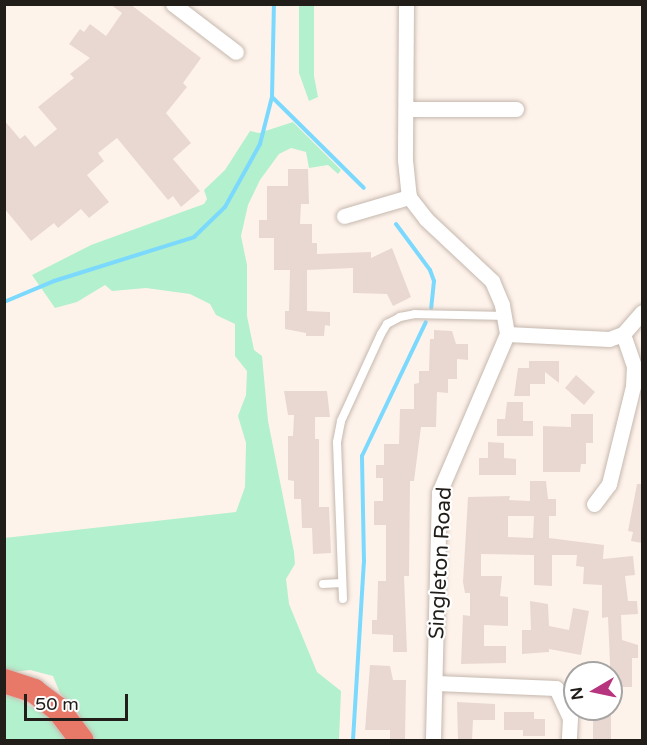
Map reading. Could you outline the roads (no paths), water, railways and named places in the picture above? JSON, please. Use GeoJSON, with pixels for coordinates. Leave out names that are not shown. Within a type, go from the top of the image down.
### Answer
{"type":"FeatureCollection","features":[{"type":"Feature","properties":{"kind":"highway"},"geometry":{"type":"LineString","coordinates":[[4,681],[34,691],[50,703],[81,741]]}},
{"type":"Feature","properties":{"kind":"street"},"geometry":{"type":"LineString","coordinates":[[173,4],[237,52]]}},
{"type":"Feature","properties":{"kind":"street"},"geometry":{"type":"LineString","coordinates":[[406,4],[409,197],[426,219],[492,281],[504,316],[507,334],[587,340],[623,334],[642,312]]}},
{"type":"Feature","properties":{"kind":"street"},"geometry":{"type":"LineString","coordinates":[[406,109],[516,109]]}},
{"type":"Feature","properties":{"kind":"street"},"geometry":{"type":"LineString","coordinates":[[344,216],[409,197]]}},
{"type":"Feature","properties":{"kind":"street","name":"Singleton Road"},"geometry":{"type":"LineString","coordinates":[[433,741],[439,493],[507,334]]}},
{"type":"Feature","properties":{"kind":"street"},"geometry":{"type":"LineString","coordinates":[[594,504],[609,484],[633,386],[634,366],[623,334]]}},
{"type":"Feature","properties":{"kind":"street"},"geometry":{"type":"LineString","coordinates":[[436,683],[556,688],[570,718],[569,741]]}},
{"type":"Feature","properties":{"kind":"lane"},"geometry":{"type":"LineString","coordinates":[[343,599],[337,442],[341,422],[387,324],[415,314],[504,316]]}},
{"type":"Feature","properties":{"kind":"lane"},"geometry":{"type":"LineString","coordinates":[[323,584],[342,583]]}},
{"type":"Feature","properties":{"kind":"waterway"},"geometry":{"type":"LineString","coordinates":[[4,302],[54,281],[194,237],[225,207],[260,144],[272,97],[274,4]]}},
{"type":"Feature","properties":{"kind":"waterway"},"geometry":{"type":"LineString","coordinates":[[272,97],[364,188]]}},
{"type":"Feature","properties":{"kind":"waterway"},"geometry":{"type":"LineString","coordinates":[[396,224],[430,270],[434,281],[431,308]]}},
{"type":"Feature","properties":{"kind":"waterway"},"geometry":{"type":"LineString","coordinates":[[353,740],[364,562],[362,456],[426,322]]}}]}
